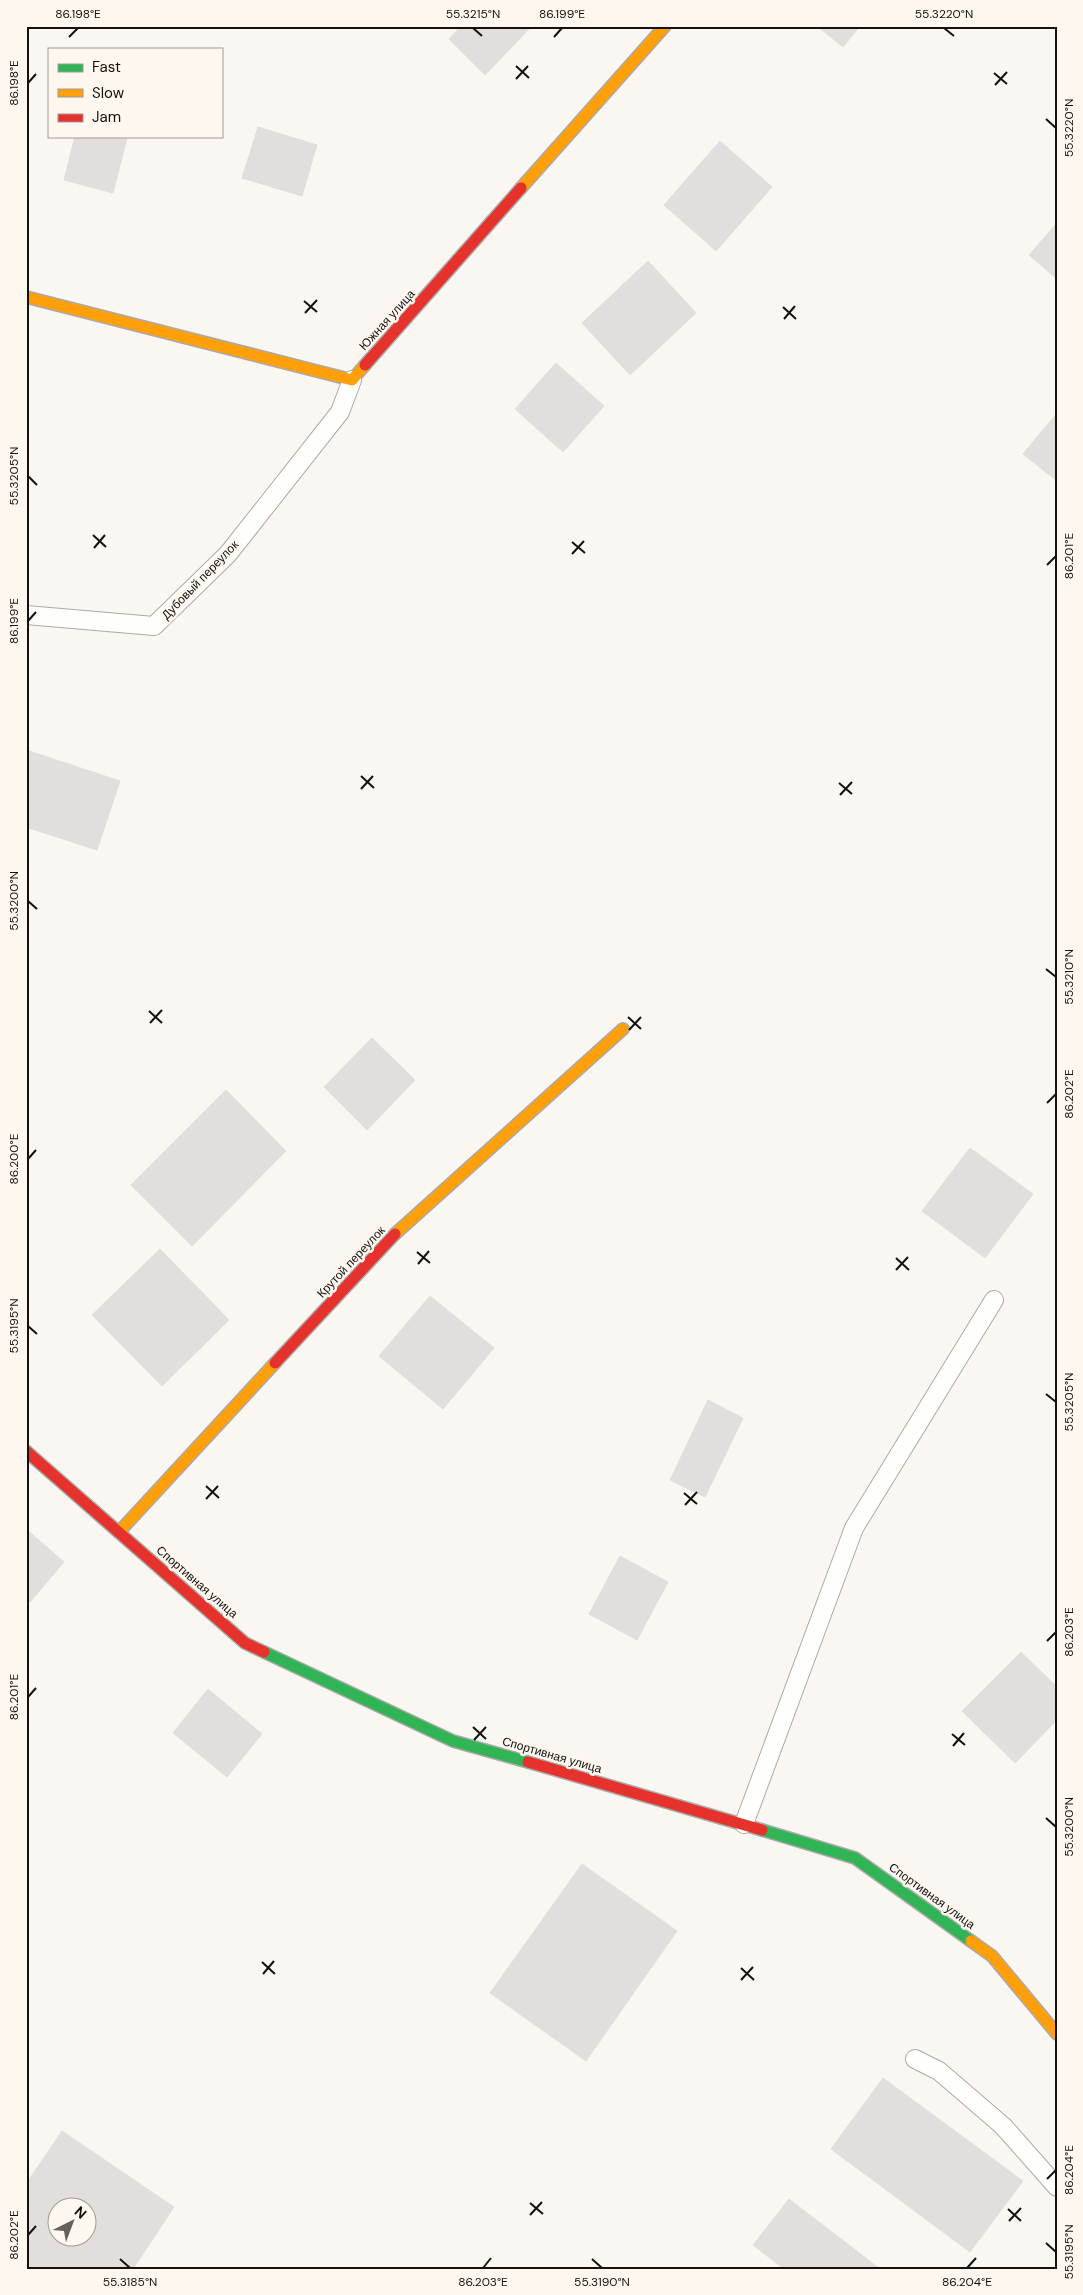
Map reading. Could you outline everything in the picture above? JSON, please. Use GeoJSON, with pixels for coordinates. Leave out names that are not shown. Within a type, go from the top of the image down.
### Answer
{"type":"FeatureCollection","features":[{"type":"Feature","properties":{"kind":"street","name":"Южная улица"},"geometry":{"type":"LineString","coordinates":[[352,380],[666,26]]}},
{"type":"Feature","properties":{"kind":"street"},"geometry":{"type":"LineString","coordinates":[[26,297],[352,380]]}},
{"type":"Feature","properties":{"kind":"street","name":"Крутой переулок"},"geometry":{"type":"LineString","coordinates":[[119,1532],[406,1222],[623,1029]]}},
{"type":"Feature","properties":{"kind":"street","name":"Спортивная улица"},"geometry":{"type":"LineString","coordinates":[[26,1451],[245,1643],[444,1737],[855,1858],[992,1956],[1057,2034]]}},
{"type":"Feature","properties":{"kind":"lane","name":"Дубовый переулок"},"geometry":{"type":"LineString","coordinates":[[26,615],[154,626],[228,554],[340,412],[352,380]]}},
{"type":"Feature","properties":{"kind":"lane"},"geometry":{"type":"LineString","coordinates":[[744,1824],[854,1528],[994,1300]]}},
{"type":"Feature","properties":{"kind":"lane"},"geometry":{"type":"LineString","coordinates":[[915,2059],[939,2070],[1003,2126],[1057,2187]]}},
{"type":"Feature","properties":{"kind":"building"},"geometry":{"type":"Polygon","coordinates":[[[461,26],[532,26],[485,75],[449,39],[461,26]]]}},
{"type":"Feature","properties":{"kind":"building"},"geometry":{"type":"Polygon","coordinates":[[[817,26],[860,26],[843,47],[817,26]]]}},
{"type":"Feature","properties":{"kind":"building"},"geometry":{"type":"Polygon","coordinates":[[[258,127],[317,145],[302,196],[242,178],[258,127]]]}},
{"type":"Feature","properties":{"kind":"building"},"geometry":{"type":"Polygon","coordinates":[[[74,138],[127,138],[113,193],[64,180],[74,138]]]}},
{"type":"Feature","properties":{"kind":"building"},"geometry":{"type":"Polygon","coordinates":[[[720,141],[772,187],[716,251],[664,205],[720,141]]]}},
{"type":"Feature","properties":{"kind":"building"},"geometry":{"type":"Polygon","coordinates":[[[1057,223],[1057,279],[1029,255],[1057,223]]]}},
{"type":"Feature","properties":{"kind":"building"},"geometry":{"type":"Polygon","coordinates":[[[648,261],[696,313],[630,375],[582,323],[648,261]]]}},
{"type":"Feature","properties":{"kind":"building"},"geometry":{"type":"Polygon","coordinates":[[[556,363],[604,406],[563,452],[515,409],[556,363]]]}},
{"type":"Feature","properties":{"kind":"building"},"geometry":{"type":"Polygon","coordinates":[[[1057,413],[1057,481],[1023,454],[1057,413]]]}},
{"type":"Feature","properties":{"kind":"building"},"geometry":{"type":"Polygon","coordinates":[[[26,750],[120,781],[97,850],[26,827],[26,750]]]}},
{"type":"Feature","properties":{"kind":"building"},"geometry":{"type":"Polygon","coordinates":[[[372,1038],[415,1080],[367,1130],[324,1087],[372,1038]]]}},
{"type":"Feature","properties":{"kind":"building"},"geometry":{"type":"Polygon","coordinates":[[[226,1090],[286,1151],[192,1246],[131,1185],[226,1090]]]}},
{"type":"Feature","properties":{"kind":"building"},"geometry":{"type":"Polygon","coordinates":[[[970,1148],[1033,1194],[985,1258],[922,1211],[970,1148]]]}},
{"type":"Feature","properties":{"kind":"building"},"geometry":{"type":"Polygon","coordinates":[[[160,1249],[229,1320],[162,1386],[92,1315],[160,1249]]]}},
{"type":"Feature","properties":{"kind":"building"},"geometry":{"type":"Polygon","coordinates":[[[430,1296],[494,1348],[443,1409],[379,1356],[430,1296]]]}},
{"type":"Feature","properties":{"kind":"building"},"geometry":{"type":"Polygon","coordinates":[[[708,1400],[743,1418],[705,1497],[670,1480],[708,1400]]]}},
{"type":"Feature","properties":{"kind":"building"},"geometry":{"type":"Polygon","coordinates":[[[26,1529],[64,1562],[30,1602],[26,1599],[26,1529]]]}},
{"type":"Feature","properties":{"kind":"building"},"geometry":{"type":"Polygon","coordinates":[[[620,1556],[668,1582],[637,1640],[589,1614],[620,1556]]]}},
{"type":"Feature","properties":{"kind":"building"},"geometry":{"type":"Polygon","coordinates":[[[1021,1652],[1057,1687],[1057,1720],[1015,1763],[962,1711],[1021,1652]]]}},
{"type":"Feature","properties":{"kind":"building"},"geometry":{"type":"Polygon","coordinates":[[[208,1689],[262,1734],[227,1777],[173,1733],[208,1689]]]}},
{"type":"Feature","properties":{"kind":"building"},"geometry":{"type":"Polygon","coordinates":[[[582,1864],[677,1931],[586,2061],[490,1993],[582,1864]]]}},
{"type":"Feature","properties":{"kind":"building"},"geometry":{"type":"Polygon","coordinates":[[[883,2078],[1023,2181],[970,2252],[831,2149],[883,2078]]]}},
{"type":"Feature","properties":{"kind":"building"},"geometry":{"type":"Polygon","coordinates":[[[62,2131],[174,2207],[133,2269],[26,2269],[26,2184],[62,2131]]]}},
{"type":"Feature","properties":{"kind":"building"},"geometry":{"type":"Polygon","coordinates":[[[789,2199],[880,2269],[784,2269],[753,2245],[789,2199]]]}},
{"type":"Feature","properties":{"kind":"traffic: fast"},"geometry":{"type":"LineString","coordinates":[[264,1652],[453,1741],[528,1762]]}},
{"type":"Feature","properties":{"kind":"traffic: fast"},"geometry":{"type":"LineString","coordinates":[[762,1830],[855,1858],[971,1941]]}},
{"type":"Feature","properties":{"kind":"traffic: slow"},"geometry":{"type":"LineString","coordinates":[[521,188],[665,26]]}},
{"type":"Feature","properties":{"kind":"traffic: slow"},"geometry":{"type":"LineString","coordinates":[[26,297],[352,380],[365,365]]}},
{"type":"Feature","properties":{"kind":"traffic: slow"},"geometry":{"type":"LineString","coordinates":[[395,1234],[623,1029]]}},
{"type":"Feature","properties":{"kind":"traffic: slow"},"geometry":{"type":"LineString","coordinates":[[119,1532],[275,1363]]}},
{"type":"Feature","properties":{"kind":"traffic: slow"},"geometry":{"type":"LineString","coordinates":[[971,1941],[992,1956],[1057,2034]]}},
{"type":"Feature","properties":{"kind":"traffic: jam"},"geometry":{"type":"LineString","coordinates":[[365,365],[521,188]]}},
{"type":"Feature","properties":{"kind":"traffic: jam"},"geometry":{"type":"LineString","coordinates":[[275,1363],[395,1234]]}},
{"type":"Feature","properties":{"kind":"traffic: jam"},"geometry":{"type":"LineString","coordinates":[[26,1451],[245,1643],[264,1652]]}},
{"type":"Feature","properties":{"kind":"traffic: jam"},"geometry":{"type":"LineString","coordinates":[[528,1762],[762,1830]]}}]}
